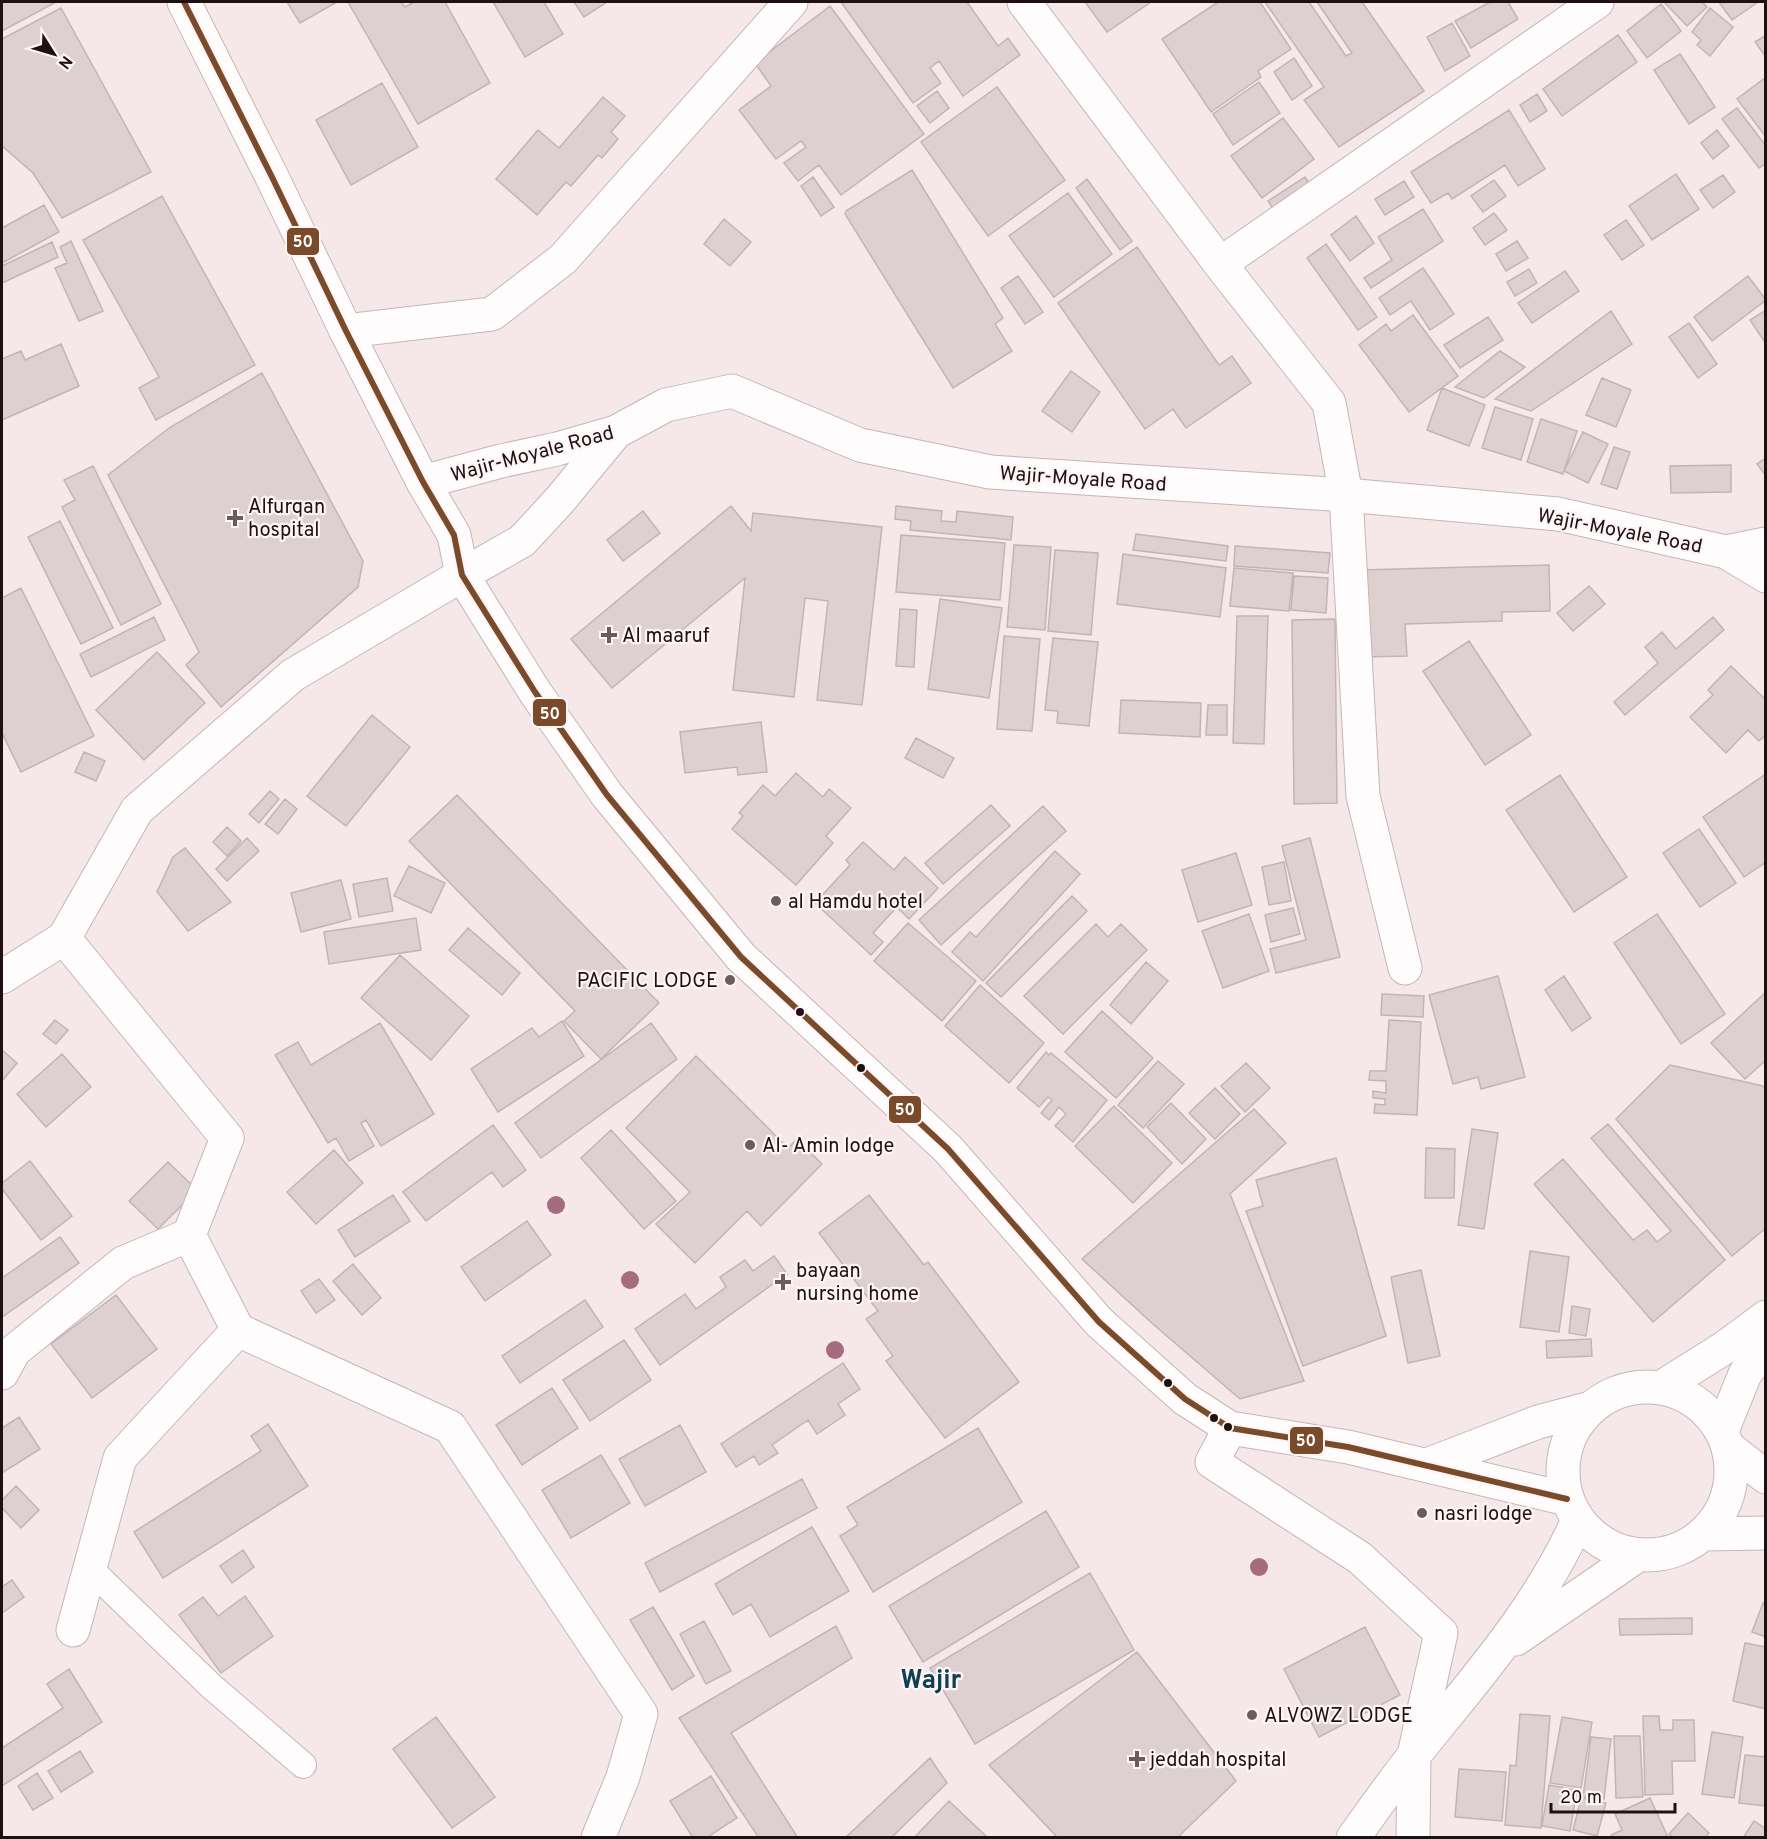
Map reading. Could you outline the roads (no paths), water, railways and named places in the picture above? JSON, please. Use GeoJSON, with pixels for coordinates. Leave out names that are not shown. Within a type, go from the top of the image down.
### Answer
{"type":"FeatureCollection","features":[{"type":"Feature","properties":{"kind":"main road"},"geometry":{"type":"LineString","coordinates":[[184,2],[346,331],[423,482],[454,535],[462,575],[535,692],[607,795],[741,957],[948,1149],[1099,1322],[1185,1400],[1230,1428],[1348,1448],[1427,1465],[1573,1510]]}},
{"type":"Feature","properties":{"kind":"main road"},"geometry":{"type":"LineString","coordinates":[[346,331],[492,314],[564,259],[791,2]]}},
{"type":"Feature","properties":{"kind":"main road"},"geometry":{"type":"LineString","coordinates":[[1024,2],[1220,264],[1329,404],[1346,495],[1363,795],[1405,968]]}},
{"type":"Feature","properties":{"kind":"main road"},"geometry":{"type":"LineString","coordinates":[[1220,264],[1597,2]]}},
{"type":"Feature","properties":{"kind":"main road","name":"Wajir-Moyale Road"},"geometry":{"type":"LineString","coordinates":[[423,482],[616,432],[666,405],[732,391],[860,445],[990,472],[1346,495],[1558,514],[1726,552],[1766,544]]}},
{"type":"Feature","properties":{"kind":"main road"},"geometry":{"type":"LineString","coordinates":[[2,976],[64,938],[138,810],[293,675],[522,541],[559,501],[616,432]]}},
{"type":"Feature","properties":{"kind":"main road"},"geometry":{"type":"LineString","coordinates":[[1726,552],[1766,576]]}},
{"type":"Feature","properties":{"kind":"main road"},"geometry":{"type":"LineString","coordinates":[[2,1373],[14,1351],[123,1263],[189,1235],[227,1138],[64,938]]}},
{"type":"Feature","properties":{"kind":"main road"},"geometry":{"type":"LineString","coordinates":[[189,1235],[238,1330],[450,1427],[641,1714],[623,1777],[598,1838]]}},
{"type":"Feature","properties":{"kind":"main road"},"geometry":{"type":"LineString","coordinates":[[1662,1388],[1724,1348],[1766,1317]]}},
{"type":"Feature","properties":{"kind":"main road"},"geometry":{"type":"LineString","coordinates":[[73,1630],[120,1458],[238,1330]]}},
{"type":"Feature","properties":{"kind":"main road"},"geometry":{"type":"LineString","coordinates":[[1725,1440],[1745,1374],[1766,1346]]}},
{"type":"Feature","properties":{"kind":"main road"},"geometry":{"type":"LineString","coordinates":[[1427,1465],[1538,1422],[1591,1408],[1621,1391],[1642,1386],[1662,1388],[1681,1393],[1697,1403],[1711,1415],[1725,1440],[1732,1472],[1728,1495],[1718,1516],[1703,1534],[1683,1547],[1661,1554],[1638,1555],[1615,1549],[1594,1537],[1573,1510],[1563,1476],[1565,1452],[1573,1430],[1591,1408]]}},
{"type":"Feature","properties":{"kind":"main road"},"geometry":{"type":"LineString","coordinates":[[1230,1428],[1212,1462],[1360,1558],[1440,1633],[1414,1755],[1413,1838]]}},
{"type":"Feature","properties":{"kind":"main road"},"geometry":{"type":"LineString","coordinates":[[1725,1440],[1766,1477]]}},
{"type":"Feature","properties":{"kind":"main road"},"geometry":{"type":"LineString","coordinates":[[1353,1838],[1414,1755],[1501,1650],[1563,1554],[1573,1510]]}},
{"type":"Feature","properties":{"kind":"main road"},"geometry":{"type":"LineString","coordinates":[[1703,1534],[1766,1533]]}},
{"type":"Feature","properties":{"kind":"main road"},"geometry":{"type":"LineString","coordinates":[[1501,1650],[1638,1555]]}},
{"type":"Feature","properties":{"kind":"lane"},"geometry":{"type":"LineString","coordinates":[[90,1569],[211,1686],[303,1765]]}},
{"type":"Feature","properties":{"kind":"place","name":"Alfurqan hospital"},"geometry":{"type":"Point","coordinates":[235,518]}},
{"type":"Feature","properties":{"kind":"place","name":"Al maaruf"},"geometry":{"type":"Point","coordinates":[609,635]}},
{"type":"Feature","properties":{"kind":"place","name":"al Hamdu hotel"},"geometry":{"type":"Point","coordinates":[776,901]}},
{"type":"Feature","properties":{"kind":"place","name":"PACIFIC LODGE"},"geometry":{"type":"Point","coordinates":[730,980]}},
{"type":"Feature","properties":{"kind":"place","name":"Al- Amin lodge"},"geometry":{"type":"Point","coordinates":[750,1145]}},
{"type":"Feature","properties":{"kind":"place","name":"bayaan nursing home"},"geometry":{"type":"Point","coordinates":[783,1282]}},
{"type":"Feature","properties":{"kind":"place","name":"nasri lodge"},"geometry":{"type":"Point","coordinates":[1422,1513]}},
{"type":"Feature","properties":{"kind":"place","name":"ALVOWZ LODGE"},"geometry":{"type":"Point","coordinates":[1252,1715]}},
{"type":"Feature","properties":{"kind":"place","name":"jeddah hospital"},"geometry":{"type":"Point","coordinates":[1137,1759]}},
{"type":"Feature","properties":{"kind":"district","name":"Wajir"},"geometry":{"type":"Point","coordinates":[931,1679]}}]}
